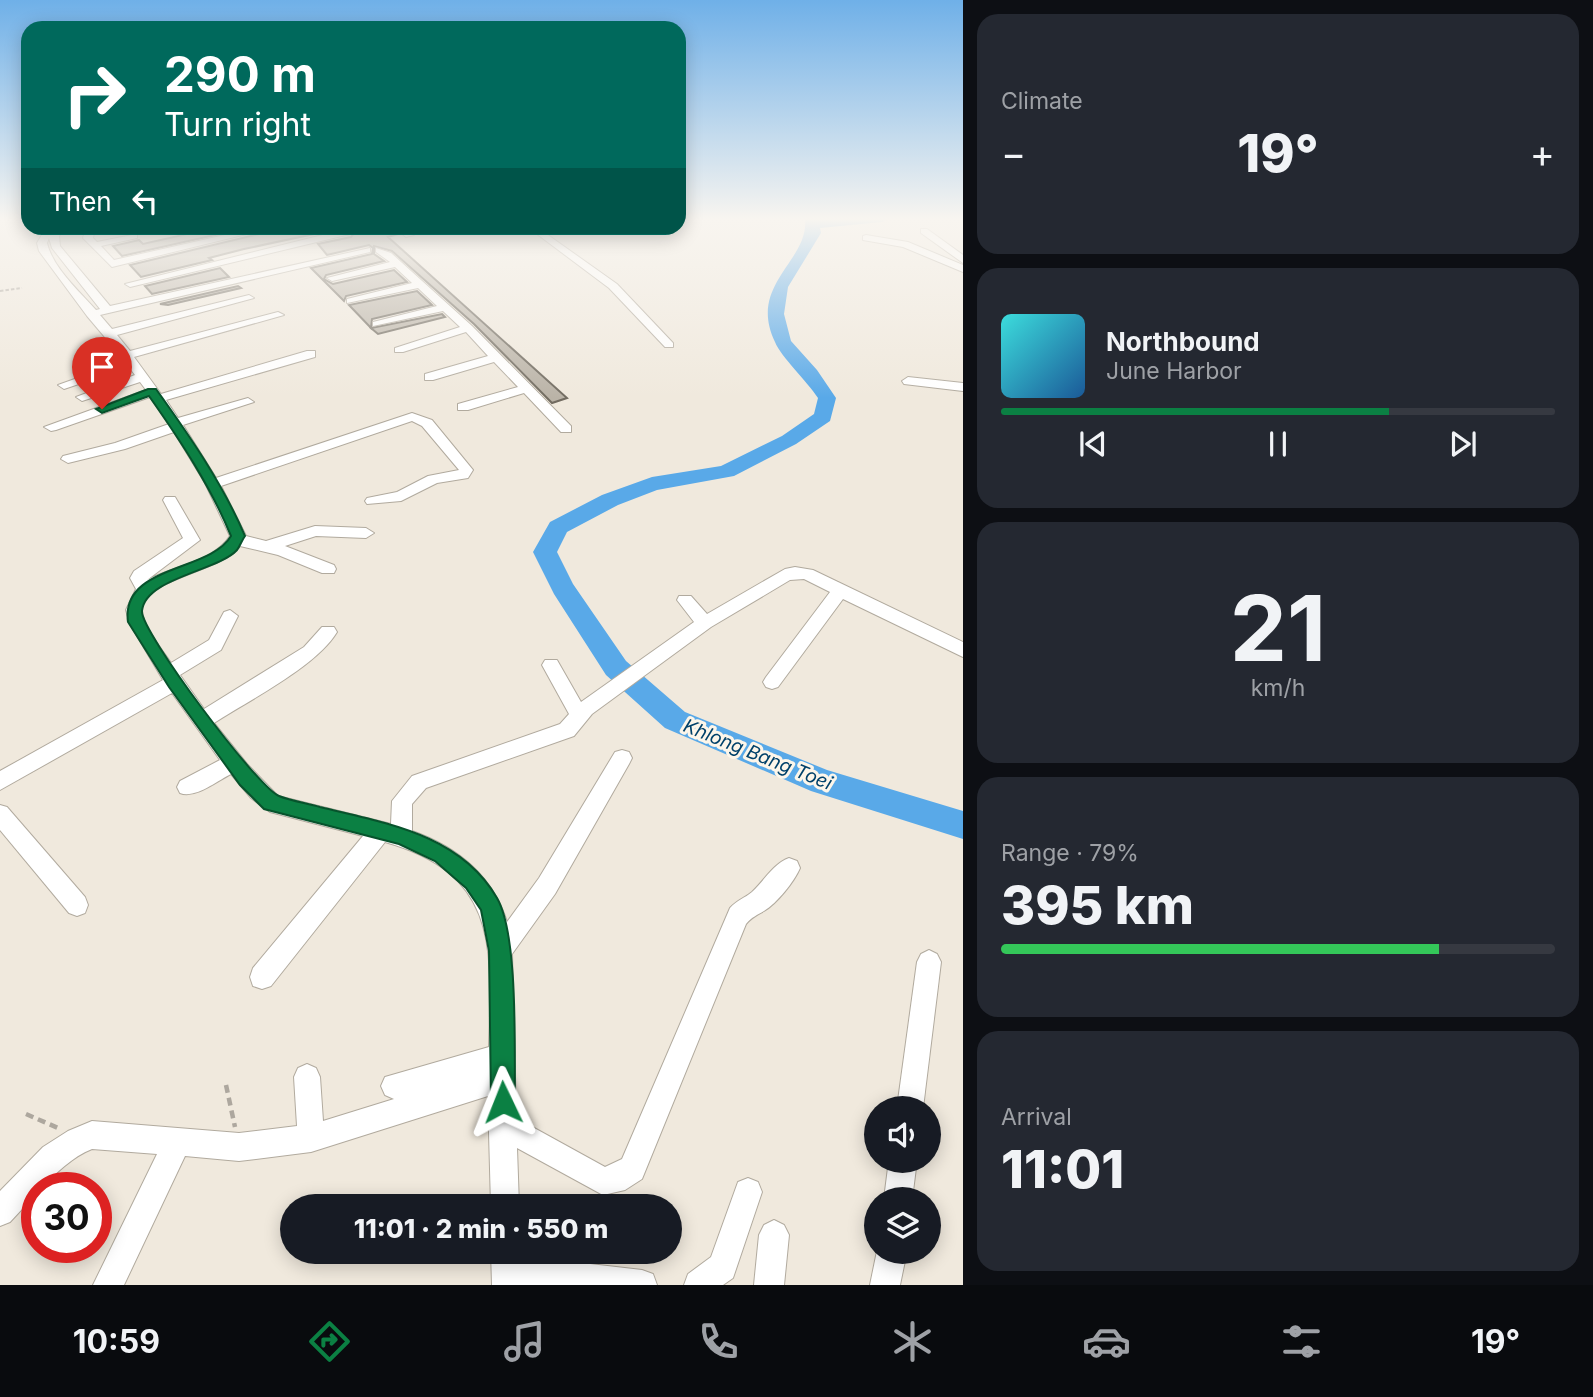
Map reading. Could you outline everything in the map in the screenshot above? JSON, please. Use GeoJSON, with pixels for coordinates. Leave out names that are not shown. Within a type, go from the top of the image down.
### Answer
{"type":"FeatureCollection","features":[{"type":"Feature","properties":{"kind":"street"},"geometry":{"type":"LineString","coordinates":[[68,278],[99,312]]}},
{"type":"Feature","properties":{"kind":"street"},"geometry":{"type":"LineString","coordinates":[[76,278],[99,312],[109,333],[153,394],[228,511],[238,536],[223,553],[145,590],[134,610],[136,622],[172,678],[246,780],[271,803],[391,834],[442,854],[473,881],[490,906],[500,951],[505,1194]]}},
{"type":"Feature","properties":{"kind":"street"},"geometry":{"type":"LineString","coordinates":[[124,278],[141,300]]}},
{"type":"Feature","properties":{"kind":"street"},"geometry":{"type":"LineString","coordinates":[[130,285],[167,278]]}},
{"type":"Feature","properties":{"kind":"street"},"geometry":{"type":"LineString","coordinates":[[99,312],[223,278]]}},
{"type":"Feature","properties":{"kind":"street"},"geometry":{"type":"LineString","coordinates":[[413,278],[468,328],[566,429]]}},
{"type":"Feature","properties":{"kind":"street"},"geometry":{"type":"LineString","coordinates":[[602,278],[613,286],[669,345]]}},
{"type":"Feature","properties":{"kind":"street"},"geometry":{"type":"LineString","coordinates":[[351,301],[420,284]]}},
{"type":"Feature","properties":{"kind":"street"},"geometry":{"type":"LineString","coordinates":[[109,333],[249,298]]}},
{"type":"Feature","properties":{"kind":"street"},"geometry":{"type":"LineString","coordinates":[[377,324],[444,307]]}},
{"type":"Feature","properties":{"kind":"street"},"geometry":{"type":"LineString","coordinates":[[68,459],[120,446],[153,394],[278,315]]}},
{"type":"Feature","properties":{"kind":"street"},"geometry":{"type":"LineString","coordinates":[[399,350],[468,328]]}},
{"type":"Feature","properties":{"kind":"street"},"geometry":{"type":"LineString","coordinates":[[51,426],[153,394],[311,354]]}},
{"type":"Feature","properties":{"kind":"street"},"geometry":{"type":"LineString","coordinates":[[429,377],[497,357]]}},
{"type":"Feature","properties":{"kind":"street"},"geometry":{"type":"LineString","coordinates":[[908,381],[963,387]]}},
{"type":"Feature","properties":{"kind":"street"},"geometry":{"type":"LineString","coordinates":[[64,385],[248,402]]}},
{"type":"Feature","properties":{"kind":"street"},"geometry":{"type":"LineString","coordinates":[[463,407],[527,388]]}},
{"type":"Feature","properties":{"kind":"street"},"geometry":{"type":"LineString","coordinates":[[82,397],[153,394],[204,403]]}},
{"type":"Feature","properties":{"kind":"street"},"geometry":{"type":"LineString","coordinates":[[211,485],[412,417],[428,423],[466,470],[463,475],[433,479],[401,496],[372,501]]}},
{"type":"Feature","properties":{"kind":"street"},"geometry":{"type":"LineString","coordinates":[[145,590],[138,578],[140,575],[192,540],[170,500]]}},
{"type":"Feature","properties":{"kind":"street"},"geometry":{"type":"LineString","coordinates":[[270,545],[316,531],[366,533]]}},
{"type":"Feature","properties":{"kind":"street"},"geometry":{"type":"LineString","coordinates":[[237,540],[270,545],[328,569]]}},
{"type":"Feature","properties":{"kind":"street"},"geometry":{"type":"LineString","coordinates":[[262,977],[391,834],[402,801],[419,782],[561,733],[573,726],[579,715],[705,623],[785,575],[807,574],[963,650]]}},
{"type":"Feature","properties":{"kind":"street"},"geometry":{"type":"LineString","coordinates":[[772,682],[840,591]]}},
{"type":"Feature","properties":{"kind":"street"},"geometry":{"type":"LineString","coordinates":[[685,600],[705,623]]}},
{"type":"Feature","properties":{"kind":"street"},"geometry":{"type":"LineString","coordinates":[[0,780],[172,678],[215,645],[230,616]]}},
{"type":"Feature","properties":{"kind":"street"},"geometry":{"type":"LineString","coordinates":[[205,723],[310,652],[328,632]]}},
{"type":"Feature","properties":{"kind":"street"},"geometry":{"type":"LineString","coordinates":[[551,665],[579,715]]}},
{"type":"Feature","properties":{"kind":"street"},"geometry":{"type":"LineString","coordinates":[[205,723],[254,695],[287,682]]}},
{"type":"Feature","properties":{"kind":"street"},"geometry":{"type":"LineString","coordinates":[[500,951],[547,886],[622,758]]}},
{"type":"Feature","properties":{"kind":"street"},"geometry":{"type":"LineString","coordinates":[[187,787],[234,762]]}},
{"type":"Feature","properties":{"kind":"street"},"geometry":{"type":"LineString","coordinates":[[0,814],[77,905]]}},
{"type":"Feature","properties":{"kind":"street"},"geometry":{"type":"LineString","coordinates":[[504,1126],[603,1181],[615,1180],[632,1169],[738,916],[745,908],[758,902],[789,868]]}},
{"type":"Feature","properties":{"kind":"street"},"geometry":{"type":"LineString","coordinates":[[912,1096],[929,962]]}},
{"type":"Feature","properties":{"kind":"street"},"geometry":{"type":"LineString","coordinates":[[394,1086],[501,1068]]}},
{"type":"Feature","properties":{"kind":"street"},"geometry":{"type":"LineString","coordinates":[[0,1212],[58,1152],[75,1140],[93,1135],[239,1147],[311,1139],[501,1068]]}},
{"type":"Feature","properties":{"kind":"street"},"geometry":{"type":"LineString","coordinates":[[307,1077],[311,1139]]}},
{"type":"Feature","properties":{"kind":"street"},"geometry":{"type":"LineString","coordinates":[[108,1285],[178,1142]]}},
{"type":"Feature","properties":{"kind":"street"},"geometry":{"type":"LineString","coordinates":[[699,1285],[722,1267],[748,1192]]}},
{"type":"Feature","properties":{"kind":"street"},"geometry":{"type":"LineString","coordinates":[[769,1285],[774,1235]]}},
{"type":"Feature","properties":{"kind":"street"},"geometry":{"type":"LineString","coordinates":[[885,1285],[889,1264]]}},
{"type":"Feature","properties":{"kind":"street"},"geometry":{"type":"LineString","coordinates":[[506,1268],[642,1285]]}},
{"type":"Feature","properties":{"kind":"path"},"geometry":{"type":"LineString","coordinates":[[0,291],[22,288]]}},
{"type":"Feature","properties":{"kind":"path"},"geometry":{"type":"LineString","coordinates":[[226,1085],[239,1147]]}},
{"type":"Feature","properties":{"kind":"path"},"geometry":{"type":"LineString","coordinates":[[26,1114],[51,1124],[75,1140]]}},
{"type":"Feature","properties":{"kind":"building"},"geometry":{"type":"Polygon","coordinates":[[[178,278],[225,278],[152,294],[145,286],[178,278]]]}},
{"type":"Feature","properties":{"kind":"building"},"geometry":{"type":"Polygon","coordinates":[[[321,278],[333,284],[359,278],[403,278],[407,282],[346,296],[344,301],[321,278]]]}},
{"type":"Feature","properties":{"kind":"building"},"geometry":{"type":"Polygon","coordinates":[[[422,278],[434,278],[567,398],[552,403],[474,324],[422,278]]]}},
{"type":"Feature","properties":{"kind":"building"},"geometry":{"type":"Polygon","coordinates":[[[238,286],[241,288],[168,305],[160,304],[238,286]]]}},
{"type":"Feature","properties":{"kind":"building"},"geometry":{"type":"Polygon","coordinates":[[[417,291],[432,305],[372,319],[371,328],[349,305],[417,291]]]}},
{"type":"Feature","properties":{"kind":"building"},"geometry":{"type":"Polygon","coordinates":[[[442,314],[445,317],[378,334],[371,328],[442,314]]]}},
{"type":"Feature","properties":{"kind":"waterway","name":"Khlong Bang Toei"},"geometry":{"type":"LineString","coordinates":[[786,278],[780,287],[776,314],[783,342],[811,374],[827,398],[823,417],[789,440],[727,471],[652,484],[610,500],[558,527],[545,552],[563,588],[616,668],[675,720],[822,782],[963,825]]}},
{"type":"Feature","properties":{"kind":"route"},"geometry":{"type":"LineString","coordinates":[[102,409],[152,392],[177,426],[228,511],[238,536],[232,547],[223,553],[145,590],[134,610],[136,622],[174,683],[246,780],[271,803],[401,836],[442,854],[473,881],[490,906],[500,951],[503,1102]]}}]}
